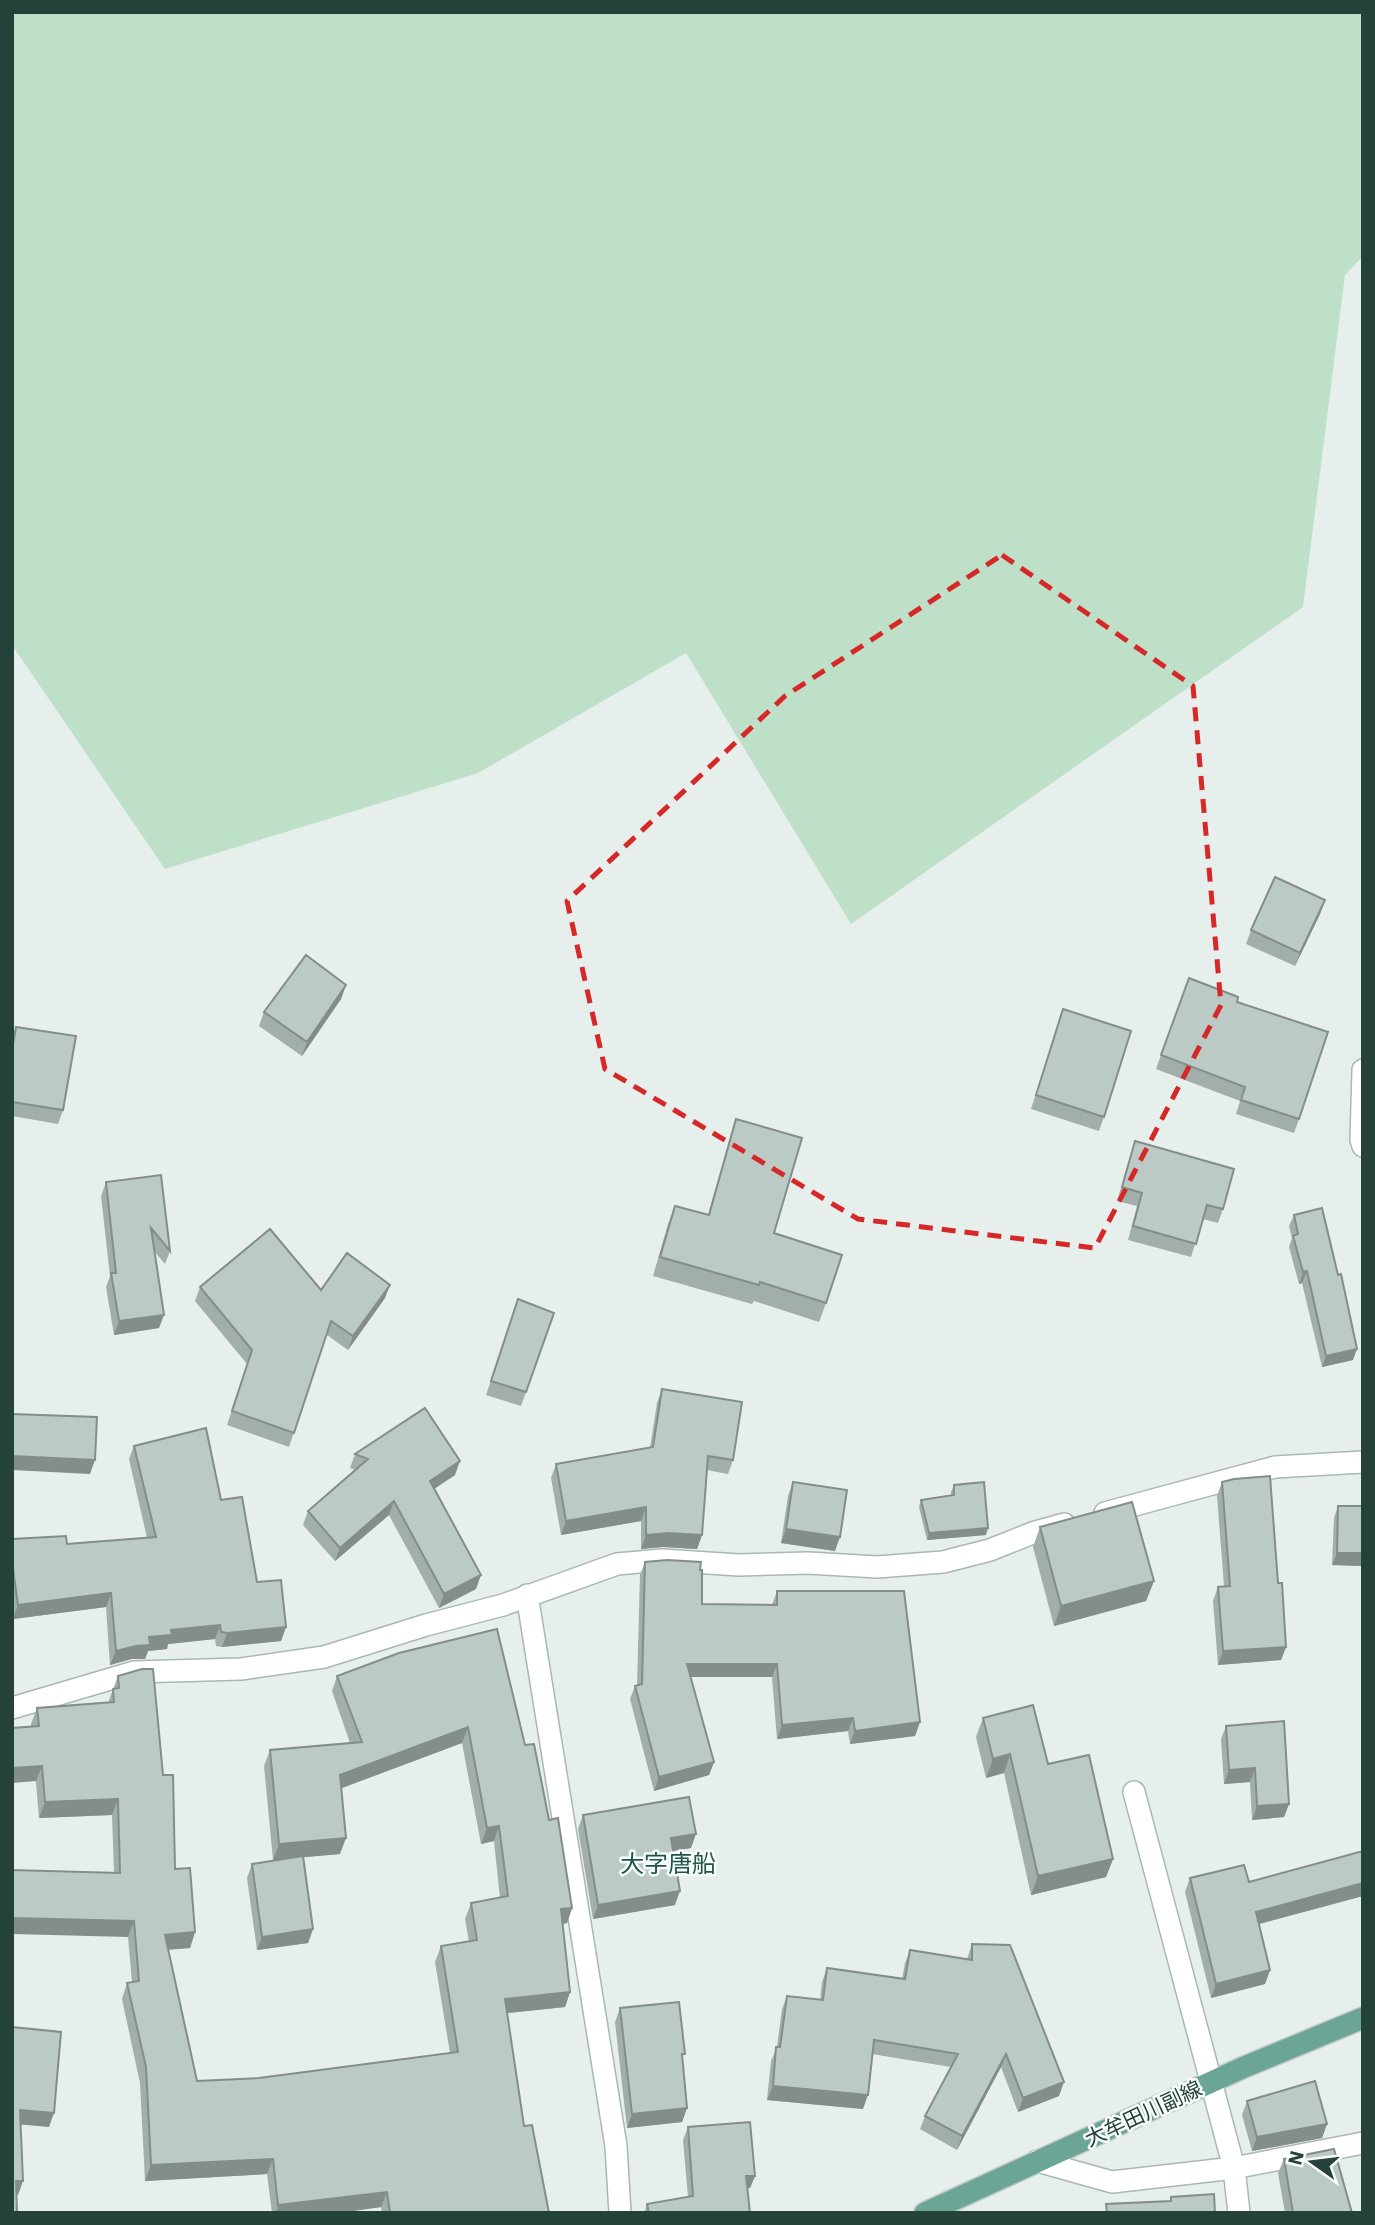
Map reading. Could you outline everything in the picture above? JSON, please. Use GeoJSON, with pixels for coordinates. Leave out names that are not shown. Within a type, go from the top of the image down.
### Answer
{"type":"FeatureCollection","features":[{"type":"Feature","properties":{"kind":"main road","name":"大牟田川副線"},"geometry":{"type":"LineString","coordinates":[[925,2213],[1211,2082],[1363,2018]]}},
{"type":"Feature","properties":{"kind":"street"},"geometry":{"type":"LineString","coordinates":[[1363,1070],[1363,1146]]}},
{"type":"Feature","properties":{"kind":"street"},"geometry":{"type":"LineString","coordinates":[[12,1708],[134,1672],[241,1669],[324,1657],[426,1625],[503,1605],[617,1564],[651,1561],[739,1565],[808,1563],[877,1567],[943,1562],[990,1550],[1035,1532],[1275,1467],[1363,1462]]}},
{"type":"Feature","properties":{"kind":"street"},"geometry":{"type":"LineString","coordinates":[[527,1595],[616,2146],[620,2213]]}},
{"type":"Feature","properties":{"kind":"street"},"geometry":{"type":"LineString","coordinates":[[1134,1792],[1234,2168],[1239,2213]]}},
{"type":"Feature","properties":{"kind":"street"},"geometry":{"type":"LineString","coordinates":[[1037,2161],[1112,2182],[1234,2168],[1363,2143]]}},
{"type":"Feature","properties":{"kind":"highlighted area"},"geometry":{"type":"Polygon","coordinates":[[[1002,555],[1193,686],[1221,1005],[1095,1248],[858,1219],[605,1069],[567,901],[785,696],[1002,555]]]}},
{"type":"Feature","properties":{"kind":"green space"},"geometry":{"type":"Polygon","coordinates":[[[12,12],[1363,12],[1363,256],[1345,275],[1303,607],[851,924],[686,653],[478,773],[165,869],[12,645],[12,12]]]}},
{"type":"Feature","properties":{"kind":"building"},"geometry":{"type":"Polygon","coordinates":[[[1275,877],[1325,900],[1300,953],[1251,930],[1275,877]]]}},
{"type":"Feature","properties":{"kind":"building"},"geometry":{"type":"Polygon","coordinates":[[[306,955],[346,985],[307,1042],[264,1012],[306,955]]]}},
{"type":"Feature","properties":{"kind":"building"},"geometry":{"type":"Polygon","coordinates":[[[1189,978],[1238,997],[1237,1002],[1328,1032],[1299,1119],[1241,1100],[1245,1087],[1161,1055],[1189,978]]]}},
{"type":"Feature","properties":{"kind":"building"},"geometry":{"type":"Polygon","coordinates":[[[1063,1009],[1131,1031],[1104,1117],[1036,1095],[1063,1009]]]}},
{"type":"Feature","properties":{"kind":"building"},"geometry":{"type":"Polygon","coordinates":[[[16,1027],[76,1036],[63,1110],[12,1102],[12,1050],[16,1027]]]}},
{"type":"Feature","properties":{"kind":"building"},"geometry":{"type":"Polygon","coordinates":[[[736,1119],[802,1138],[774,1233],[842,1255],[826,1303],[760,1282],[759,1285],[660,1257],[675,1206],[709,1215],[736,1119]]]}},
{"type":"Feature","properties":{"kind":"building"},"geometry":{"type":"Polygon","coordinates":[[[1135,1141],[1234,1169],[1223,1209],[1207,1205],[1196,1244],[1133,1226],[1142,1193],[1122,1187],[1135,1141]]]}},
{"type":"Feature","properties":{"kind":"building"},"geometry":{"type":"Polygon","coordinates":[[[161,1175],[170,1251],[151,1228],[164,1315],[119,1321],[111,1273],[116,1273],[106,1182],[161,1175]]]}},
{"type":"Feature","properties":{"kind":"building"},"geometry":{"type":"Polygon","coordinates":[[[1322,1208],[1338,1275],[1341,1274],[1357,1349],[1326,1356],[1307,1271],[1303,1272],[1293,1236],[1298,1234],[1294,1215],[1322,1208]]]}},
{"type":"Feature","properties":{"kind":"building"},"geometry":{"type":"Polygon","coordinates":[[[270,1229],[321,1290],[347,1253],[390,1285],[353,1336],[331,1321],[294,1433],[232,1411],[252,1350],[200,1287],[270,1229]]]}},
{"type":"Feature","properties":{"kind":"building"},"geometry":{"type":"Polygon","coordinates":[[[518,1299],[554,1313],[526,1392],[491,1381],[518,1299]]]}},
{"type":"Feature","properties":{"kind":"building"},"geometry":{"type":"Polygon","coordinates":[[[662,1389],[742,1402],[733,1460],[708,1456],[702,1535],[646,1535],[646,1507],[566,1521],[556,1464],[653,1447],[662,1389]]]}},
{"type":"Feature","properties":{"kind":"building"},"geometry":{"type":"Polygon","coordinates":[[[425,1408],[460,1461],[430,1481],[481,1575],[444,1594],[394,1501],[340,1548],[308,1511],[368,1459],[355,1454],[425,1408]]]}},
{"type":"Feature","properties":{"kind":"building"},"geometry":{"type":"Polygon","coordinates":[[[12,1414],[97,1417],[95,1460],[12,1456],[12,1414]]]}},
{"type":"Feature","properties":{"kind":"building"},"geometry":{"type":"Polygon","coordinates":[[[206,1428],[221,1500],[242,1497],[257,1582],[281,1580],[286,1627],[227,1633],[221,1632],[220,1625],[171,1630],[172,1635],[149,1637],[150,1645],[116,1651],[111,1593],[18,1605],[12,1539],[66,1536],[67,1544],[156,1537],[134,1446],[206,1428]]]}},
{"type":"Feature","properties":{"kind":"building"},"geometry":{"type":"Polygon","coordinates":[[[1270,1476],[1286,1647],[1223,1651],[1218,1587],[1230,1586],[1222,1482],[1270,1476]]]}},
{"type":"Feature","properties":{"kind":"building"},"geometry":{"type":"Polygon","coordinates":[[[793,1482],[847,1490],[840,1537],[786,1529],[793,1482]]]}},
{"type":"Feature","properties":{"kind":"building"},"geometry":{"type":"Polygon","coordinates":[[[984,1482],[988,1528],[929,1533],[921,1500],[954,1495],[954,1485],[984,1482]]]}},
{"type":"Feature","properties":{"kind":"building"},"geometry":{"type":"Polygon","coordinates":[[[1132,1502],[1154,1581],[1061,1606],[1040,1527],[1132,1502]]]}},
{"type":"Feature","properties":{"kind":"building"},"geometry":{"type":"Polygon","coordinates":[[[1338,1506],[1363,1506],[1363,1553],[1337,1553],[1338,1506]]]}},
{"type":"Feature","properties":{"kind":"building"},"geometry":{"type":"Polygon","coordinates":[[[645,1562],[701,1562],[702,1604],[777,1605],[777,1591],[904,1591],[920,1722],[855,1731],[853,1718],[782,1725],[777,1664],[687,1664],[714,1762],[659,1777],[635,1686],[642,1684],[645,1562]]]}},
{"type":"Feature","properties":{"kind":"building"},"geometry":{"type":"Polygon","coordinates":[[[497,1629],[525,1745],[534,1744],[549,1820],[558,1818],[572,1908],[561,1909],[570,1992],[505,1999],[524,2126],[532,2125],[549,2213],[390,2213],[387,2192],[278,2205],[273,2159],[151,2165],[146,2067],[127,1983],[139,1981],[134,1921],[12,1918],[12,1870],[120,1873],[118,1799],[45,1802],[42,1766],[12,1768],[12,1728],[39,1726],[37,1708],[114,1702],[113,1689],[119,1688],[118,1676],[142,1669],[153,1669],[163,1775],[173,1775],[175,1869],[190,1868],[195,1932],[165,1935],[197,2081],[259,2078],[458,2052],[441,1946],[477,1940],[471,1903],[508,1896],[499,1826],[487,1828],[468,1727],[340,1775],[346,1838],[279,1844],[270,1750],[362,1742],[337,1676],[399,1653],[497,1629]]]}},
{"type":"Feature","properties":{"kind":"building"},"geometry":{"type":"Polygon","coordinates":[[[1033,1705],[1048,1764],[1089,1755],[1113,1859],[1038,1876],[1010,1754],[993,1759],[983,1718],[1033,1705]]]}},
{"type":"Feature","properties":{"kind":"building"},"geometry":{"type":"Polygon","coordinates":[[[1284,1721],[1289,1804],[1257,1806],[1255,1768],[1229,1770],[1226,1726],[1284,1721]]]}},
{"type":"Feature","properties":{"kind":"building"},"geometry":{"type":"Polygon","coordinates":[[[689,1797],[696,1834],[671,1838],[680,1891],[598,1905],[583,1815],[689,1797]]]}},
{"type":"Feature","properties":{"kind":"building"},"geometry":{"type":"Polygon","coordinates":[[[1363,1851],[1363,1883],[1256,1912],[1270,1970],[1216,1984],[1190,1878],[1244,1865],[1249,1882],[1363,1851]]]}},
{"type":"Feature","properties":{"kind":"building"},"geometry":{"type":"Polygon","coordinates":[[[303,1856],[313,1929],[262,1937],[252,1864],[303,1856]]]}},
{"type":"Feature","properties":{"kind":"building"},"geometry":{"type":"Polygon","coordinates":[[[972,1944],[1010,1945],[1064,2082],[1023,2098],[1006,2054],[962,2136],[925,2116],[958,2054],[874,2040],[868,2095],[773,2086],[776,2047],[780,2047],[787,1996],[823,2000],[827,1968],[905,1979],[910,1950],[972,1960],[972,1944]]]}},
{"type":"Feature","properties":{"kind":"building"},"geometry":{"type":"Polygon","coordinates":[[[679,2002],[687,2108],[632,2114],[620,2008],[679,2002]]]}},
{"type":"Feature","properties":{"kind":"building"},"geometry":{"type":"Polygon","coordinates":[[[12,2027],[61,2032],[54,2113],[20,2110],[23,2181],[16,2181],[17,2213],[12,2213],[12,2027]]]}},
{"type":"Feature","properties":{"kind":"building"},"geometry":{"type":"Polygon","coordinates":[[[1315,2081],[1327,2124],[1257,2137],[1247,2101],[1315,2081]]]}},
{"type":"Feature","properties":{"kind":"building"},"geometry":{"type":"Polygon","coordinates":[[[750,2122],[755,2176],[746,2176],[750,2213],[649,2213],[647,2204],[693,2196],[688,2127],[750,2122]]]}},
{"type":"Feature","properties":{"kind":"building"},"geometry":{"type":"Polygon","coordinates":[[[1334,2149],[1352,2213],[1293,2213],[1284,2159],[1334,2149]]]}},
{"type":"Feature","properties":{"kind":"building"},"geometry":{"type":"Polygon","coordinates":[[[1214,2194],[1215,2213],[1107,2213],[1106,2204],[1171,2201],[1171,2197],[1214,2194]]]}},
{"type":"Feature","properties":{"kind":"district","name":"大字唐船"},"geometry":{"type":"Point","coordinates":[668,1863]}}]}
